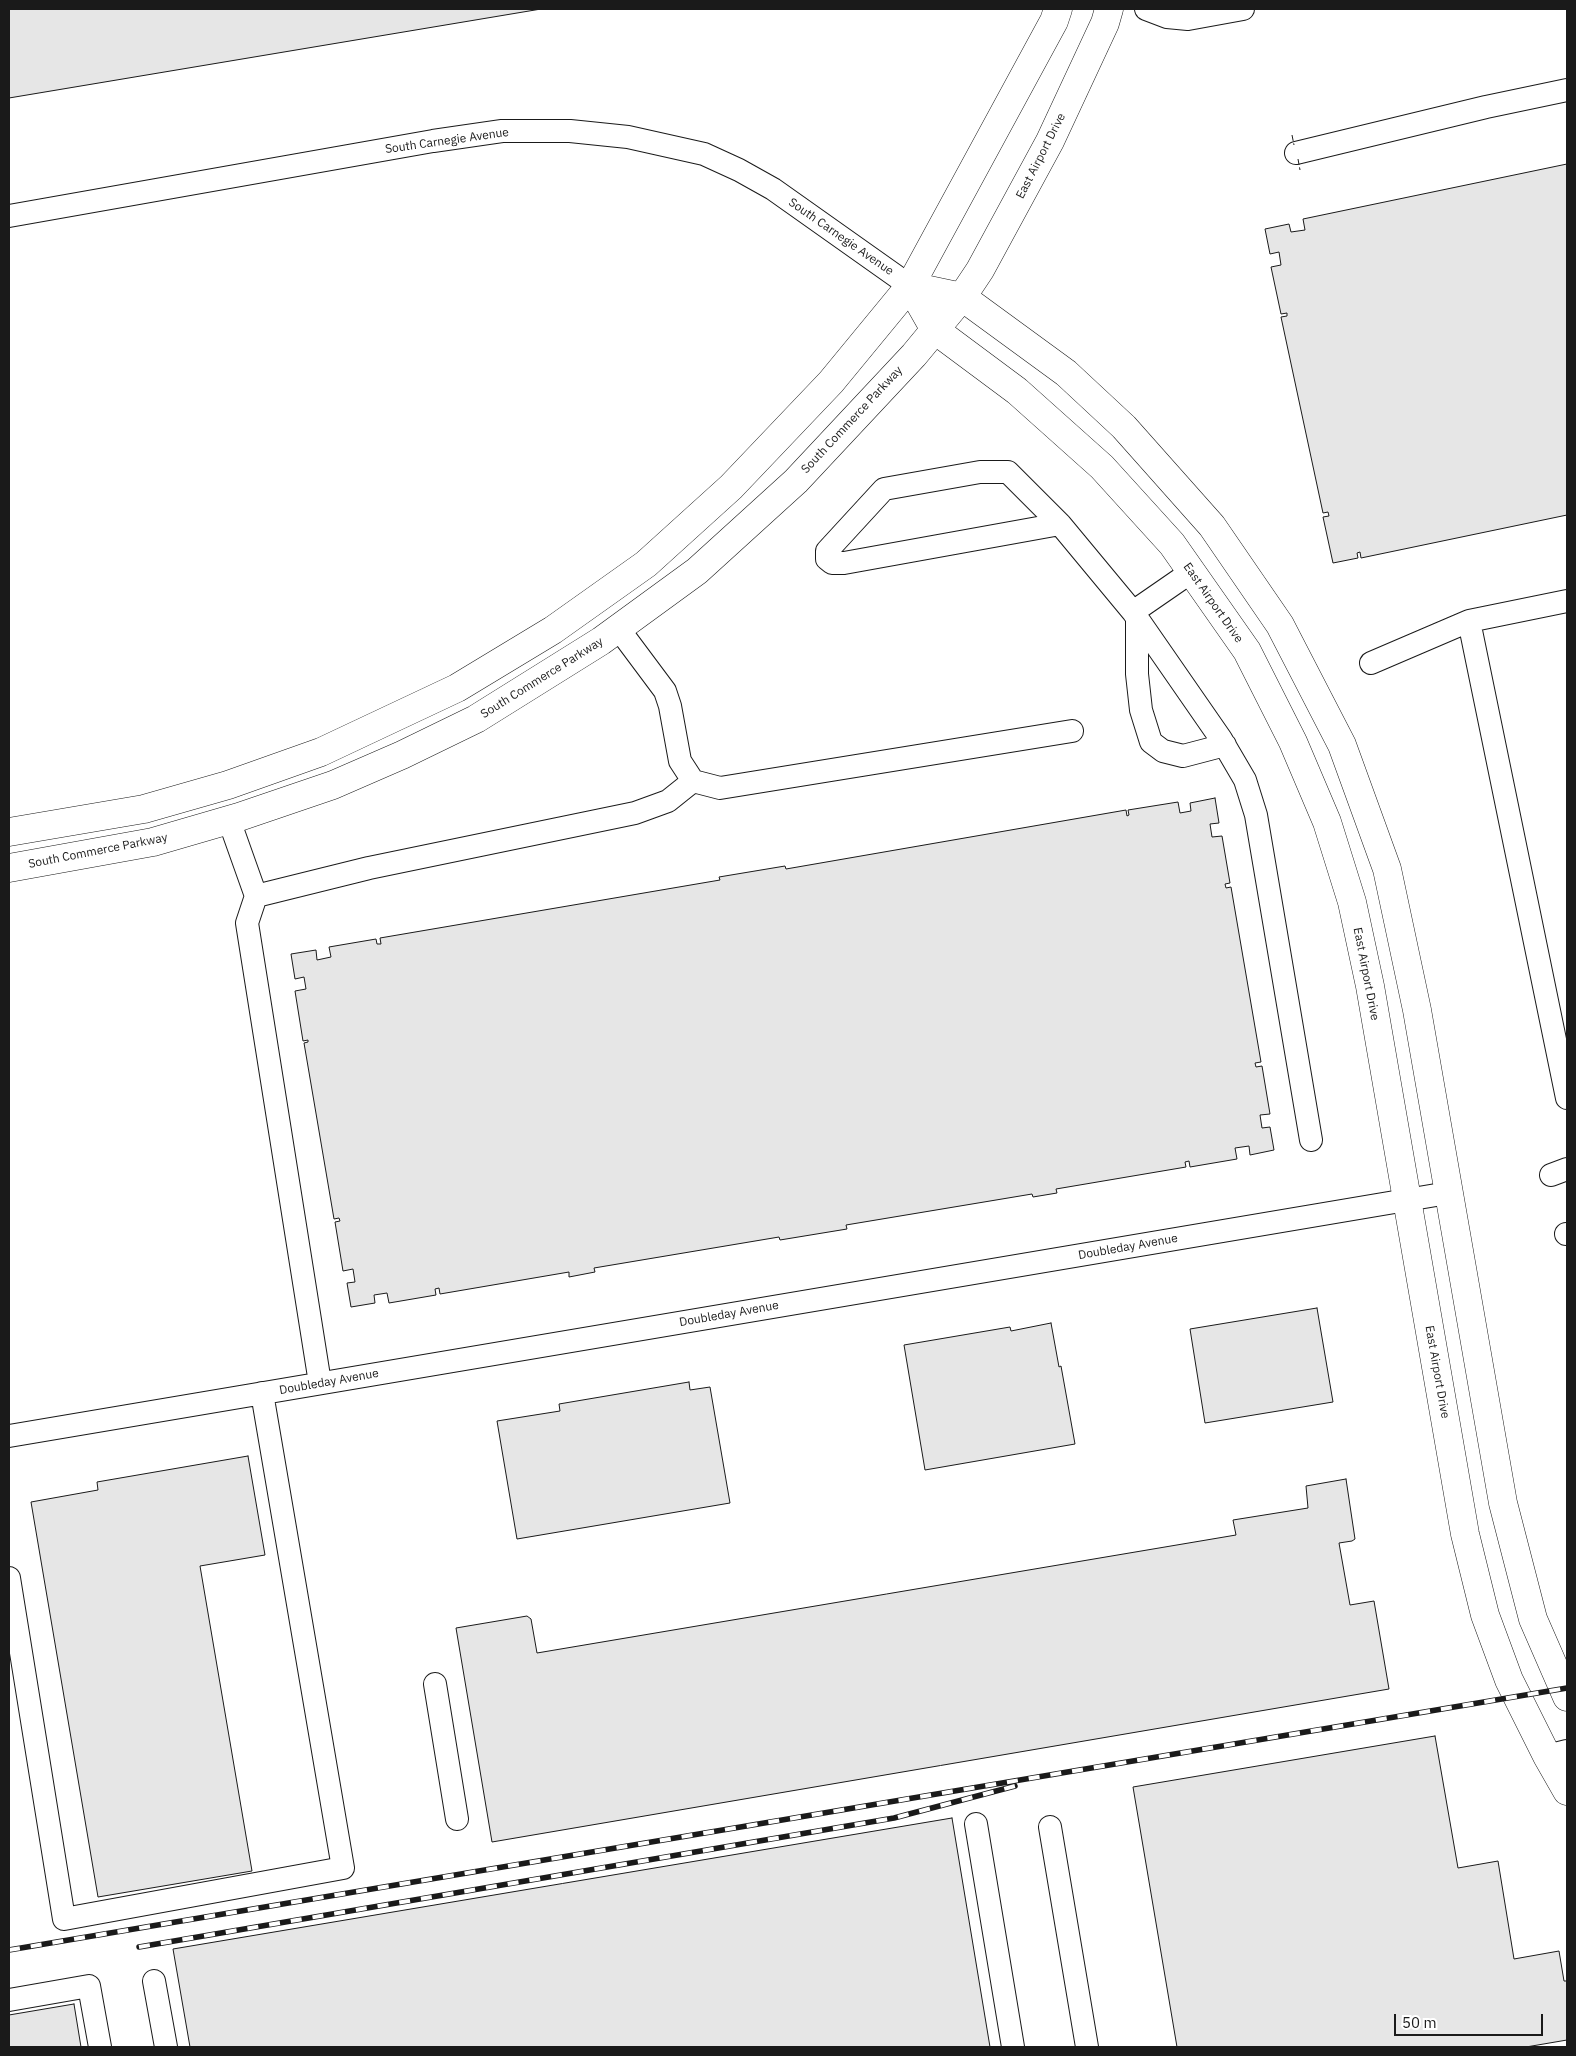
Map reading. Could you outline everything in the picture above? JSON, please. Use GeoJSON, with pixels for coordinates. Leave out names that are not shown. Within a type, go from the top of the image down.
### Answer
{"type":"FeatureCollection","features":[{"type":"Feature","properties":{"kind":"main road"},"geometry":{"type":"LineString","coordinates":[[9,832],[144,809],[228,785],[321,752],[457,688],[553,630],[646,564],[732,486],[831,382],[910,286],[1054,21],[1058,9]]}},
{"type":"Feature","properties":{"kind":"main road","name":"East Airport Drive"},"geometry":{"type":"LineString","coordinates":[[962,297],[980,270],[1050,141],[1110,9]]}},
{"type":"Feature","properties":{"kind":"main road"},"geometry":{"type":"LineString","coordinates":[[910,286],[962,297],[1066,373],[1124,427],[1212,526],[1280,625],[1342,745],[1387,869],[1417,1010],[1503,1503],[1533,1619],[1567,1697]]}},
{"type":"Feature","properties":{"kind":"main road","name":"East Airport Drive"},"geometry":{"type":"LineString","coordinates":[[910,286],[935,330],[1017,391],[1102,467],[1172,544],[1247,651],[1294,742],[1327,822],[1352,902],[1370,986],[1465,1534],[1486,1615],[1509,1680],[1557,1753],[1567,1790]]}},
{"type":"Feature","properties":{"kind":"main road","name":"South Commerce Parkway"},"geometry":{"type":"LineString","coordinates":[[9,868],[153,842],[229,820],[333,785],[476,719],[618,628],[697,571],[796,480],[914,355],[962,297]]}},
{"type":"Feature","properties":{"kind":"street"},"geometry":{"type":"LineString","coordinates":[[1146,9],[1167,17],[1188,19],[1243,9]]}},
{"type":"Feature","properties":{"kind":"street"},"geometry":{"type":"LineString","coordinates":[[1296,153],[1486,107],[1567,90]]}},
{"type":"Feature","properties":{"kind":"street","name":"South Carnegie Avenue"},"geometry":{"type":"LineString","coordinates":[[9,216],[433,141],[502,131],[570,131],[628,137],[704,154],[739,170],[773,189],[910,286]]}},
{"type":"Feature","properties":{"kind":"street"},"geometry":{"type":"LineString","coordinates":[[1060,524],[844,563],[832,563],[827,559],[827,551],[884,489],[980,472],[1008,472],[1060,524],[1135,616],[1225,746],[1245,780],[1256,815],[1311,1140]]}},
{"type":"Feature","properties":{"kind":"street"},"geometry":{"type":"LineString","coordinates":[[1135,616],[1191,572]]}},
{"type":"Feature","properties":{"kind":"street"},"geometry":{"type":"LineString","coordinates":[[1371,663],[1469,621],[1567,601]]}},
{"type":"Feature","properties":{"kind":"street"},"geometry":{"type":"LineString","coordinates":[[1135,616],[1137,674],[1141,710],[1151,742],[1163,751],[1183,756],[1225,746]]}},
{"type":"Feature","properties":{"kind":"street"},"geometry":{"type":"LineString","coordinates":[[1469,621],[1567,1098]]}},
{"type":"Feature","properties":{"kind":"street"},"geometry":{"type":"LineString","coordinates":[[618,628],[665,691],[670,706],[680,761],[693,781],[720,788],[1072,731]]}},
{"type":"Feature","properties":{"kind":"street"},"geometry":{"type":"LineString","coordinates":[[256,896],[369,868],[635,813],[668,801],[693,781]]}},
{"type":"Feature","properties":{"kind":"street"},"geometry":{"type":"LineString","coordinates":[[229,820],[256,896],[247,923],[320,1383]]}},
{"type":"Feature","properties":{"kind":"street","name":"Doubleday Avenue"},"geometry":{"type":"LineString","coordinates":[[9,1436],[1448,1193]]}},
{"type":"Feature","properties":{"kind":"street"},"geometry":{"type":"LineString","coordinates":[[9,1578],[64,1919],[343,1868],[262,1393]]}},
{"type":"Feature","properties":{"kind":"street"},"geometry":{"type":"LineString","coordinates":[[435,1684],[457,1819]]}},
{"type":"Feature","properties":{"kind":"street"},"geometry":{"type":"LineString","coordinates":[[976,1824],[1013,2047]]}},
{"type":"Feature","properties":{"kind":"street"},"geometry":{"type":"LineString","coordinates":[[1050,1827],[1087,2047]]}},
{"type":"Feature","properties":{"kind":"street"},"geometry":{"type":"LineString","coordinates":[[154,1981],[166,2047]]}},
{"type":"Feature","properties":{"kind":"street"},"geometry":{"type":"LineString","coordinates":[[9,2000],[89,1986],[100,2047]]}},
{"type":"Feature","properties":{"kind":"building"},"geometry":{"type":"Polygon","coordinates":[[[9,9],[541,9],[9,98],[9,9]]]}},
{"type":"Feature","properties":{"kind":"building"},"geometry":{"type":"Polygon","coordinates":[[[1567,164],[1567,515],[1361,558],[1360,552],[1357,553],[1358,558],[1333,563],[1323,517],[1329,516],[1328,512],[1323,513],[1281,317],[1287,316],[1287,313],[1281,314],[1271,267],[1281,265],[1279,252],[1270,254],[1265,229],[1289,224],[1291,232],[1305,230],[1303,219],[1567,164]]]}},
{"type":"Feature","properties":{"kind":"building"},"geometry":{"type":"Polygon","coordinates":[[[1215,798],[1219,823],[1210,824],[1212,837],[1222,836],[1230,883],[1225,884],[1226,888],[1231,887],[1261,1062],[1255,1063],[1256,1067],[1262,1066],[1270,1114],[1260,1115],[1262,1128],[1270,1127],[1274,1150],[1250,1155],[1249,1146],[1235,1148],[1237,1159],[1190,1167],[1189,1161],[1185,1162],[1186,1167],[1056,1189],[1057,1193],[1033,1197],[1032,1194],[846,1225],[847,1229],[780,1240],[779,1237],[594,1268],[595,1272],[569,1277],[569,1272],[440,1294],[439,1288],[435,1289],[436,1295],[389,1303],[387,1293],[374,1295],[375,1303],[351,1307],[347,1283],[355,1282],[353,1269],[343,1271],[335,1222],[340,1221],[339,1218],[334,1219],[304,1043],[308,1042],[308,1040],[303,1041],[295,991],[306,989],[304,977],[295,979],[291,954],[316,950],[317,960],[331,957],[329,947],[376,939],[377,944],[381,944],[380,938],[720,880],[719,877],[785,866],[786,869],[1126,810],[1127,816],[1129,815],[1128,810],[1178,802],[1180,813],[1191,811],[1190,803],[1215,798]]]}},
{"type":"Feature","properties":{"kind":"building"},"geometry":{"type":"Polygon","coordinates":[[[1317,1308],[1333,1402],[1205,1423],[1190,1329],[1317,1308]]]}},
{"type":"Feature","properties":{"kind":"building"},"geometry":{"type":"Polygon","coordinates":[[[1051,1323],[1075,1444],[925,1470],[904,1345],[1010,1327],[1011,1331],[1051,1323]]]}},
{"type":"Feature","properties":{"kind":"building"},"geometry":{"type":"Polygon","coordinates":[[[689,1382],[690,1390],[710,1387],[730,1503],[517,1539],[497,1421],[560,1411],[559,1404],[689,1382]]]}},
{"type":"Feature","properties":{"kind":"building"},"geometry":{"type":"Polygon","coordinates":[[[248,1456],[265,1555],[200,1566],[252,1871],[98,1897],[31,1502],[98,1490],[97,1482],[248,1456]]]}},
{"type":"Feature","properties":{"kind":"building"},"geometry":{"type":"Polygon","coordinates":[[[1346,1479],[1355,1539],[1339,1543],[1350,1605],[1374,1601],[1389,1689],[492,1842],[456,1628],[527,1616],[531,1619],[537,1653],[1236,1535],[1233,1520],[1308,1508],[1306,1486],[1346,1479]]]}},
{"type":"Feature","properties":{"kind":"building"},"geometry":{"type":"Polygon","coordinates":[[[1435,1736],[1458,1868],[1498,1861],[1514,1959],[1559,1951],[1564,1981],[1567,1981],[1567,2040],[1526,2047],[1177,2047],[1133,1787],[1435,1736]]]}},
{"type":"Feature","properties":{"kind":"building"},"geometry":{"type":"Polygon","coordinates":[[[952,1818],[990,2047],[190,2047],[173,1949],[952,1818]]]}},
{"type":"Feature","properties":{"kind":"building"},"geometry":{"type":"Polygon","coordinates":[[[74,2004],[81,2047],[9,2047],[9,2015],[74,2004]]]}},
{"type":"Feature","properties":{"kind":"railway"},"geometry":{"type":"LineString","coordinates":[[9,1950],[1567,1688]]}},
{"type":"Feature","properties":{"kind":"railway"},"geometry":{"type":"LineString","coordinates":[[139,1947],[894,1818],[1015,1786]]}},
{"type":"Feature","properties":{"kind":"fence"},"geometry":{"type":"LineString","coordinates":[[1292,135],[1294,145]]}},
{"type":"Feature","properties":{"kind":"fence"},"geometry":{"type":"LineString","coordinates":[[1298,159],[1300,170]]}}]}
